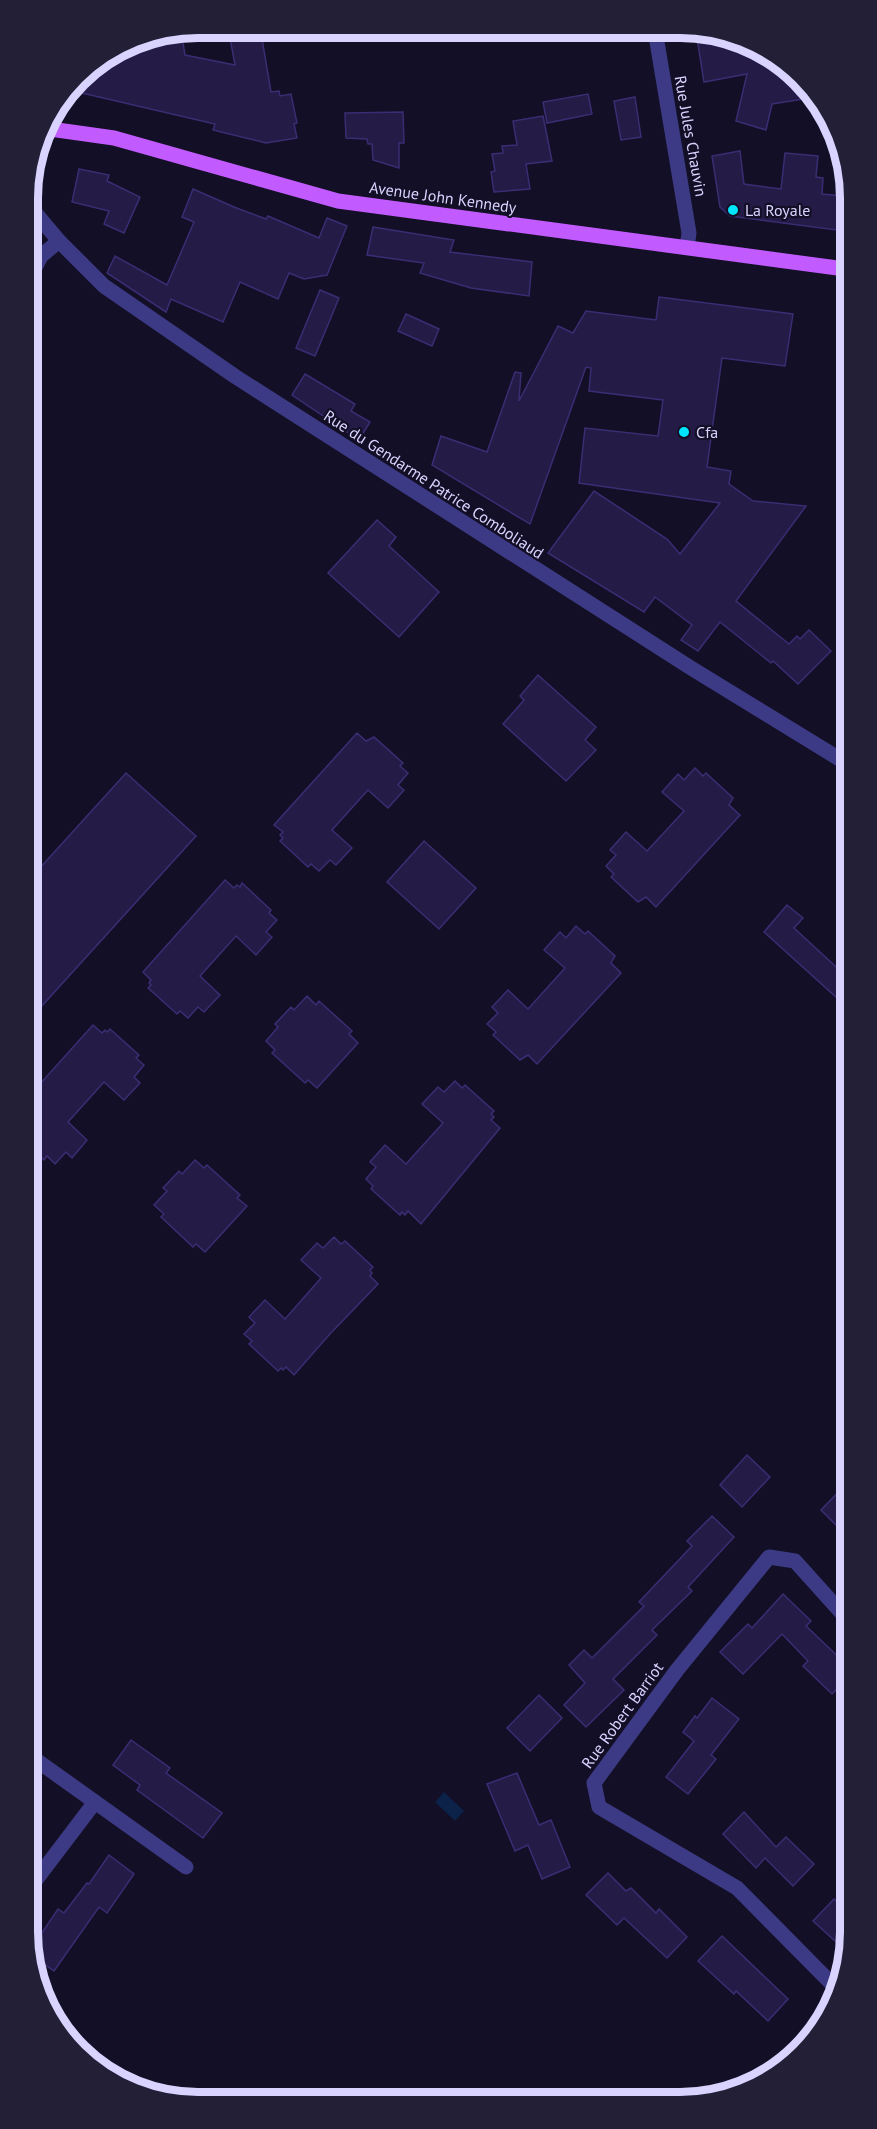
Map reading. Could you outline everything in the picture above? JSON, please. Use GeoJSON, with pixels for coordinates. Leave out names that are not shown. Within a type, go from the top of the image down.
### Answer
{"type":"FeatureCollection","features":[{"type":"Feature","properties":{"kind":"main road","name":"Avenue John Kennedy"},"geometry":{"type":"LineString","coordinates":[[54,129],[114,138],[338,201],[840,268]]}},
{"type":"Feature","properties":{"kind":"street","name":"Rue Jules Chauvin"},"geometry":{"type":"LineString","coordinates":[[655,37],[689,233],[687,248]]}},
{"type":"Feature","properties":{"kind":"street","name":"Rue du Gendarme Patrice Comboliaud"},"geometry":{"type":"LineString","coordinates":[[38,216],[59,241],[104,286],[236,378],[640,636],[840,759]]}},
{"type":"Feature","properties":{"kind":"street"},"geometry":{"type":"LineString","coordinates":[[38,262],[41,256],[59,241]]}},
{"type":"Feature","properties":{"kind":"street","name":"Rue Robert Barriot"},"geometry":{"type":"LineString","coordinates":[[831,1983],[737,1888],[598,1807],[594,1783],[677,1670],[769,1557],[795,1561],[839,1610]]}},
{"type":"Feature","properties":{"kind":"street"},"geometry":{"type":"LineString","coordinates":[[38,1761],[186,1867]]}},
{"type":"Feature","properties":{"kind":"street"},"geometry":{"type":"LineString","coordinates":[[38,1877],[95,1802]]}},
{"type":"Feature","properties":{"kind":"water"},"geometry":{"type":"Polygon","coordinates":[[[444,1792],[464,1811],[455,1821],[435,1802],[444,1792]]]}},
{"type":"Feature","properties":{"kind":"building"},"geometry":{"type":"Polygon","coordinates":[[[230,37],[262,37],[271,92],[279,91],[280,96],[291,94],[297,123],[294,124],[297,138],[266,143],[213,130],[215,124],[77,92],[92,77],[118,59],[146,46],[177,39],[182,38],[185,55],[235,65],[230,37]]]}},
{"type":"Feature","properties":{"kind":"building"},"geometry":{"type":"Polygon","coordinates":[[[697,39],[731,46],[750,54],[785,77],[805,99],[772,104],[766,130],[736,121],[747,74],[704,82],[697,39]]]}},
{"type":"Feature","properties":{"kind":"building"},"geometry":{"type":"Polygon","coordinates":[[[588,94],[592,114],[547,123],[543,102],[588,94]]]}},
{"type":"Feature","properties":{"kind":"building"},"geometry":{"type":"Polygon","coordinates":[[[635,97],[641,137],[621,140],[614,101],[635,97]]]}},
{"type":"Feature","properties":{"kind":"building"},"geometry":{"type":"Polygon","coordinates":[[[403,112],[404,143],[399,143],[399,168],[373,160],[372,144],[368,144],[367,139],[346,138],[345,113],[403,112]]]}},
{"type":"Feature","properties":{"kind":"building"},"geometry":{"type":"Polygon","coordinates":[[[543,116],[552,161],[526,164],[530,189],[494,192],[491,172],[495,171],[492,154],[503,153],[502,146],[517,145],[513,121],[543,116]]]}},
{"type":"Feature","properties":{"kind":"building"},"geometry":{"type":"Polygon","coordinates":[[[740,151],[744,184],[781,189],[785,153],[818,156],[816,177],[823,178],[822,194],[840,196],[840,230],[730,216],[720,207],[712,156],[740,151]]]}},
{"type":"Feature","properties":{"kind":"building"},"geometry":{"type":"Polygon","coordinates":[[[79,169],[109,175],[107,181],[140,197],[124,233],[104,224],[109,211],[72,202],[79,169]]]}},
{"type":"Feature","properties":{"kind":"building"},"geometry":{"type":"Polygon","coordinates":[[[193,189],[266,219],[268,216],[319,238],[327,218],[347,226],[327,275],[304,279],[289,273],[278,299],[240,282],[223,322],[171,299],[166,312],[107,273],[115,256],[167,285],[194,222],[182,217],[193,189]]]}},
{"type":"Feature","properties":{"kind":"building"},"geometry":{"type":"Polygon","coordinates":[[[373,227],[454,240],[450,252],[532,262],[529,296],[471,288],[420,273],[424,263],[367,255],[373,227]]]}},
{"type":"Feature","properties":{"kind":"building"},"geometry":{"type":"Polygon","coordinates":[[[320,290],[339,298],[315,356],[296,348],[320,290]]]}},
{"type":"Feature","properties":{"kind":"building"},"geometry":{"type":"Polygon","coordinates":[[[659,297],[793,314],[785,366],[722,358],[707,467],[731,471],[729,484],[753,501],[806,506],[736,601],[789,644],[797,636],[800,639],[809,630],[831,651],[798,684],[773,661],[771,663],[720,622],[698,651],[681,640],[692,625],[655,597],[644,612],[548,553],[594,491],[667,539],[680,554],[720,503],[579,483],[585,428],[658,436],[663,400],[589,391],[591,368],[586,367],[530,524],[432,465],[441,436],[487,452],[515,372],[521,373],[519,401],[558,326],[573,333],[586,311],[656,320],[659,297]]]}},
{"type":"Feature","properties":{"kind":"building"},"geometry":{"type":"Polygon","coordinates":[[[406,314],[439,329],[432,346],[398,331],[406,314]]]}},
{"type":"Feature","properties":{"kind":"building"},"geometry":{"type":"Polygon","coordinates":[[[305,374],[355,404],[351,411],[370,422],[359,440],[292,395],[305,374]]]}},
{"type":"Feature","properties":{"kind":"building"},"geometry":{"type":"Polygon","coordinates":[[[377,520],[396,537],[389,546],[439,592],[399,637],[328,573],[377,520]]]}},
{"type":"Feature","properties":{"kind":"building"},"geometry":{"type":"Polygon","coordinates":[[[538,675],[596,727],[585,740],[596,750],[566,781],[503,724],[524,700],[520,696],[538,675]]]}},
{"type":"Feature","properties":{"kind":"building"},"geometry":{"type":"Polygon","coordinates":[[[357,733],[366,741],[374,737],[403,763],[400,766],[408,773],[398,785],[404,790],[388,808],[368,790],[332,830],[352,848],[336,865],[330,860],[319,871],[311,864],[308,867],[280,841],[283,838],[280,835],[283,832],[274,825],[357,733]]]}},
{"type":"Feature","properties":{"kind":"building"},"geometry":{"type":"Polygon","coordinates":[[[695,768],[703,776],[706,773],[733,798],[729,805],[740,815],[656,907],[646,897],[638,902],[611,877],[614,874],[606,866],[616,855],[610,850],[626,832],[647,851],[684,811],[662,792],[678,774],[684,780],[695,768]]]}},
{"type":"Feature","properties":{"kind":"building"},"geometry":{"type":"Polygon","coordinates":[[[126,773],[196,836],[38,1010],[38,870],[126,773]]]}},
{"type":"Feature","properties":{"kind":"building"},"geometry":{"type":"Polygon","coordinates":[[[424,841],[476,888],[439,929],[387,882],[424,841]]]}},
{"type":"Feature","properties":{"kind":"building"},"geometry":{"type":"Polygon","coordinates":[[[225,880],[234,888],[237,885],[240,887],[242,883],[271,910],[269,913],[277,920],[266,932],[272,937],[256,955],[236,936],[200,976],[220,995],[204,1012],[198,1007],[188,1018],[180,1011],[177,1014],[148,988],[151,980],[143,972],[225,880]]]}},
{"type":"Feature","properties":{"kind":"building"},"geometry":{"type":"Polygon","coordinates":[[[787,905],[803,918],[794,928],[840,970],[840,1000],[764,932],[787,905]]]}},
{"type":"Feature","properties":{"kind":"building"},"geometry":{"type":"Polygon","coordinates":[[[576,926],[585,934],[588,931],[615,956],[611,963],[621,973],[537,1064],[528,1055],[520,1060],[493,1035],[496,1032],[487,1024],[498,1013],[492,1007],[508,990],[528,1009],[565,968],[544,950],[560,932],[566,938],[576,926]]]}},
{"type":"Feature","properties":{"kind":"building"},"geometry":{"type":"Polygon","coordinates":[[[307,996],[316,1005],[319,1001],[352,1031],[349,1034],[358,1043],[317,1088],[308,1080],[305,1083],[272,1053],[275,1050],[266,1041],[278,1027],[275,1024],[291,1007],[294,1010],[307,996]]]}},
{"type":"Feature","properties":{"kind":"building"},"geometry":{"type":"Polygon","coordinates":[[[93,1025],[102,1033],[110,1029],[139,1055],[136,1058],[144,1065],[134,1077],[140,1083],[124,1100],[104,1082],[68,1122],[87,1140],[72,1158],[66,1152],[55,1164],[47,1156],[44,1160],[38,1154],[38,1086],[93,1025]]]}},
{"type":"Feature","properties":{"kind":"building"},"geometry":{"type":"Polygon","coordinates":[[[455,1081],[462,1088],[465,1085],[494,1111],[491,1114],[494,1117],[491,1120],[500,1128],[421,1224],[408,1211],[405,1215],[402,1212],[400,1215],[371,1189],[373,1186],[366,1179],[376,1167],[370,1162],[385,1145],[406,1164],[443,1123],[422,1104],[438,1087],[444,1092],[455,1081]]]}},
{"type":"Feature","properties":{"kind":"building"},"geometry":{"type":"Polygon","coordinates":[[[195,1160],[204,1168],[207,1165],[240,1195],[237,1198],[247,1206],[205,1252],[196,1244],[193,1247],[161,1217],[164,1214],[154,1205],[167,1191],[163,1188],[179,1171],[182,1174],[195,1160]]]}},
{"type":"Feature","properties":{"kind":"building"},"geometry":{"type":"Polygon","coordinates":[[[334,1237],[341,1244],[345,1241],[373,1267],[370,1270],[372,1273],[370,1276],[378,1284],[294,1375],[286,1367],[278,1371],[249,1344],[252,1341],[244,1334],[255,1323],[249,1317],[265,1300],[285,1319],[321,1278],[301,1260],[317,1243],[323,1248],[334,1237]]]}},
{"type":"Feature","properties":{"kind":"building"},"geometry":{"type":"Polygon","coordinates":[[[747,1455],[770,1477],[742,1507],[720,1485],[747,1455]]]}},
{"type":"Feature","properties":{"kind":"building"},"geometry":{"type":"Polygon","coordinates":[[[839,1491],[839,1528],[821,1510],[839,1491]]]}},
{"type":"Feature","properties":{"kind":"building"},"geometry":{"type":"Polygon","coordinates":[[[712,1516],[734,1537],[688,1587],[692,1591],[652,1630],[657,1635],[613,1679],[624,1690],[586,1727],[564,1705],[585,1683],[569,1665],[584,1650],[592,1658],[644,1606],[639,1602],[692,1546],[687,1541],[712,1516]]]}},
{"type":"Feature","properties":{"kind":"building"},"geometry":{"type":"Polygon","coordinates":[[[783,1594],[811,1621],[806,1626],[839,1658],[839,1686],[832,1694],[803,1666],[808,1661],[782,1634],[743,1674],[720,1652],[748,1624],[752,1628],[783,1594]]]}},
{"type":"Feature","properties":{"kind":"building"},"geometry":{"type":"Polygon","coordinates":[[[539,1695],[562,1718],[530,1751],[507,1728],[539,1695]]]}},
{"type":"Feature","properties":{"kind":"building"},"geometry":{"type":"Polygon","coordinates":[[[712,1698],[739,1719],[711,1755],[716,1759],[688,1794],[666,1777],[694,1741],[683,1732],[712,1698]]]}},
{"type":"Feature","properties":{"kind":"building"},"geometry":{"type":"Polygon","coordinates":[[[131,1740],[170,1768],[166,1773],[222,1813],[203,1838],[137,1790],[140,1785],[113,1765],[131,1740]]]}},
{"type":"Feature","properties":{"kind":"building"},"geometry":{"type":"Polygon","coordinates":[[[517,1773],[539,1825],[551,1820],[570,1867],[542,1879],[528,1845],[515,1851],[487,1784],[517,1773]]]}},
{"type":"Feature","properties":{"kind":"building"},"geometry":{"type":"Polygon","coordinates":[[[744,1812],[776,1847],[786,1837],[814,1864],[793,1886],[765,1858],[756,1868],[723,1834],[744,1812]]]}},
{"type":"Feature","properties":{"kind":"building"},"geometry":{"type":"Polygon","coordinates":[[[109,1855],[134,1874],[107,1913],[99,1907],[54,1971],[41,1962],[38,1938],[58,1909],[64,1913],[87,1883],[89,1884],[109,1855]]]}},
{"type":"Feature","properties":{"kind":"building"},"geometry":{"type":"Polygon","coordinates":[[[608,1873],[626,1891],[631,1888],[656,1913],[659,1909],[687,1937],[667,1958],[624,1918],[617,1925],[586,1895],[608,1873]]]}},
{"type":"Feature","properties":{"kind":"building"},"geometry":{"type":"Polygon","coordinates":[[[834,1899],[839,1904],[839,1944],[813,1921],[834,1899]]]}},
{"type":"Feature","properties":{"kind":"building"},"geometry":{"type":"Polygon","coordinates":[[[722,1936],[788,1999],[768,2021],[736,1991],[734,1994],[698,1961],[722,1936]]]}},
{"type":"Feature","properties":{"kind":"place","name":"La Royale"},"geometry":{"type":"Point","coordinates":[733,210]}},
{"type":"Feature","properties":{"kind":"place","name":"Cfa"},"geometry":{"type":"Point","coordinates":[684,432]}}]}
